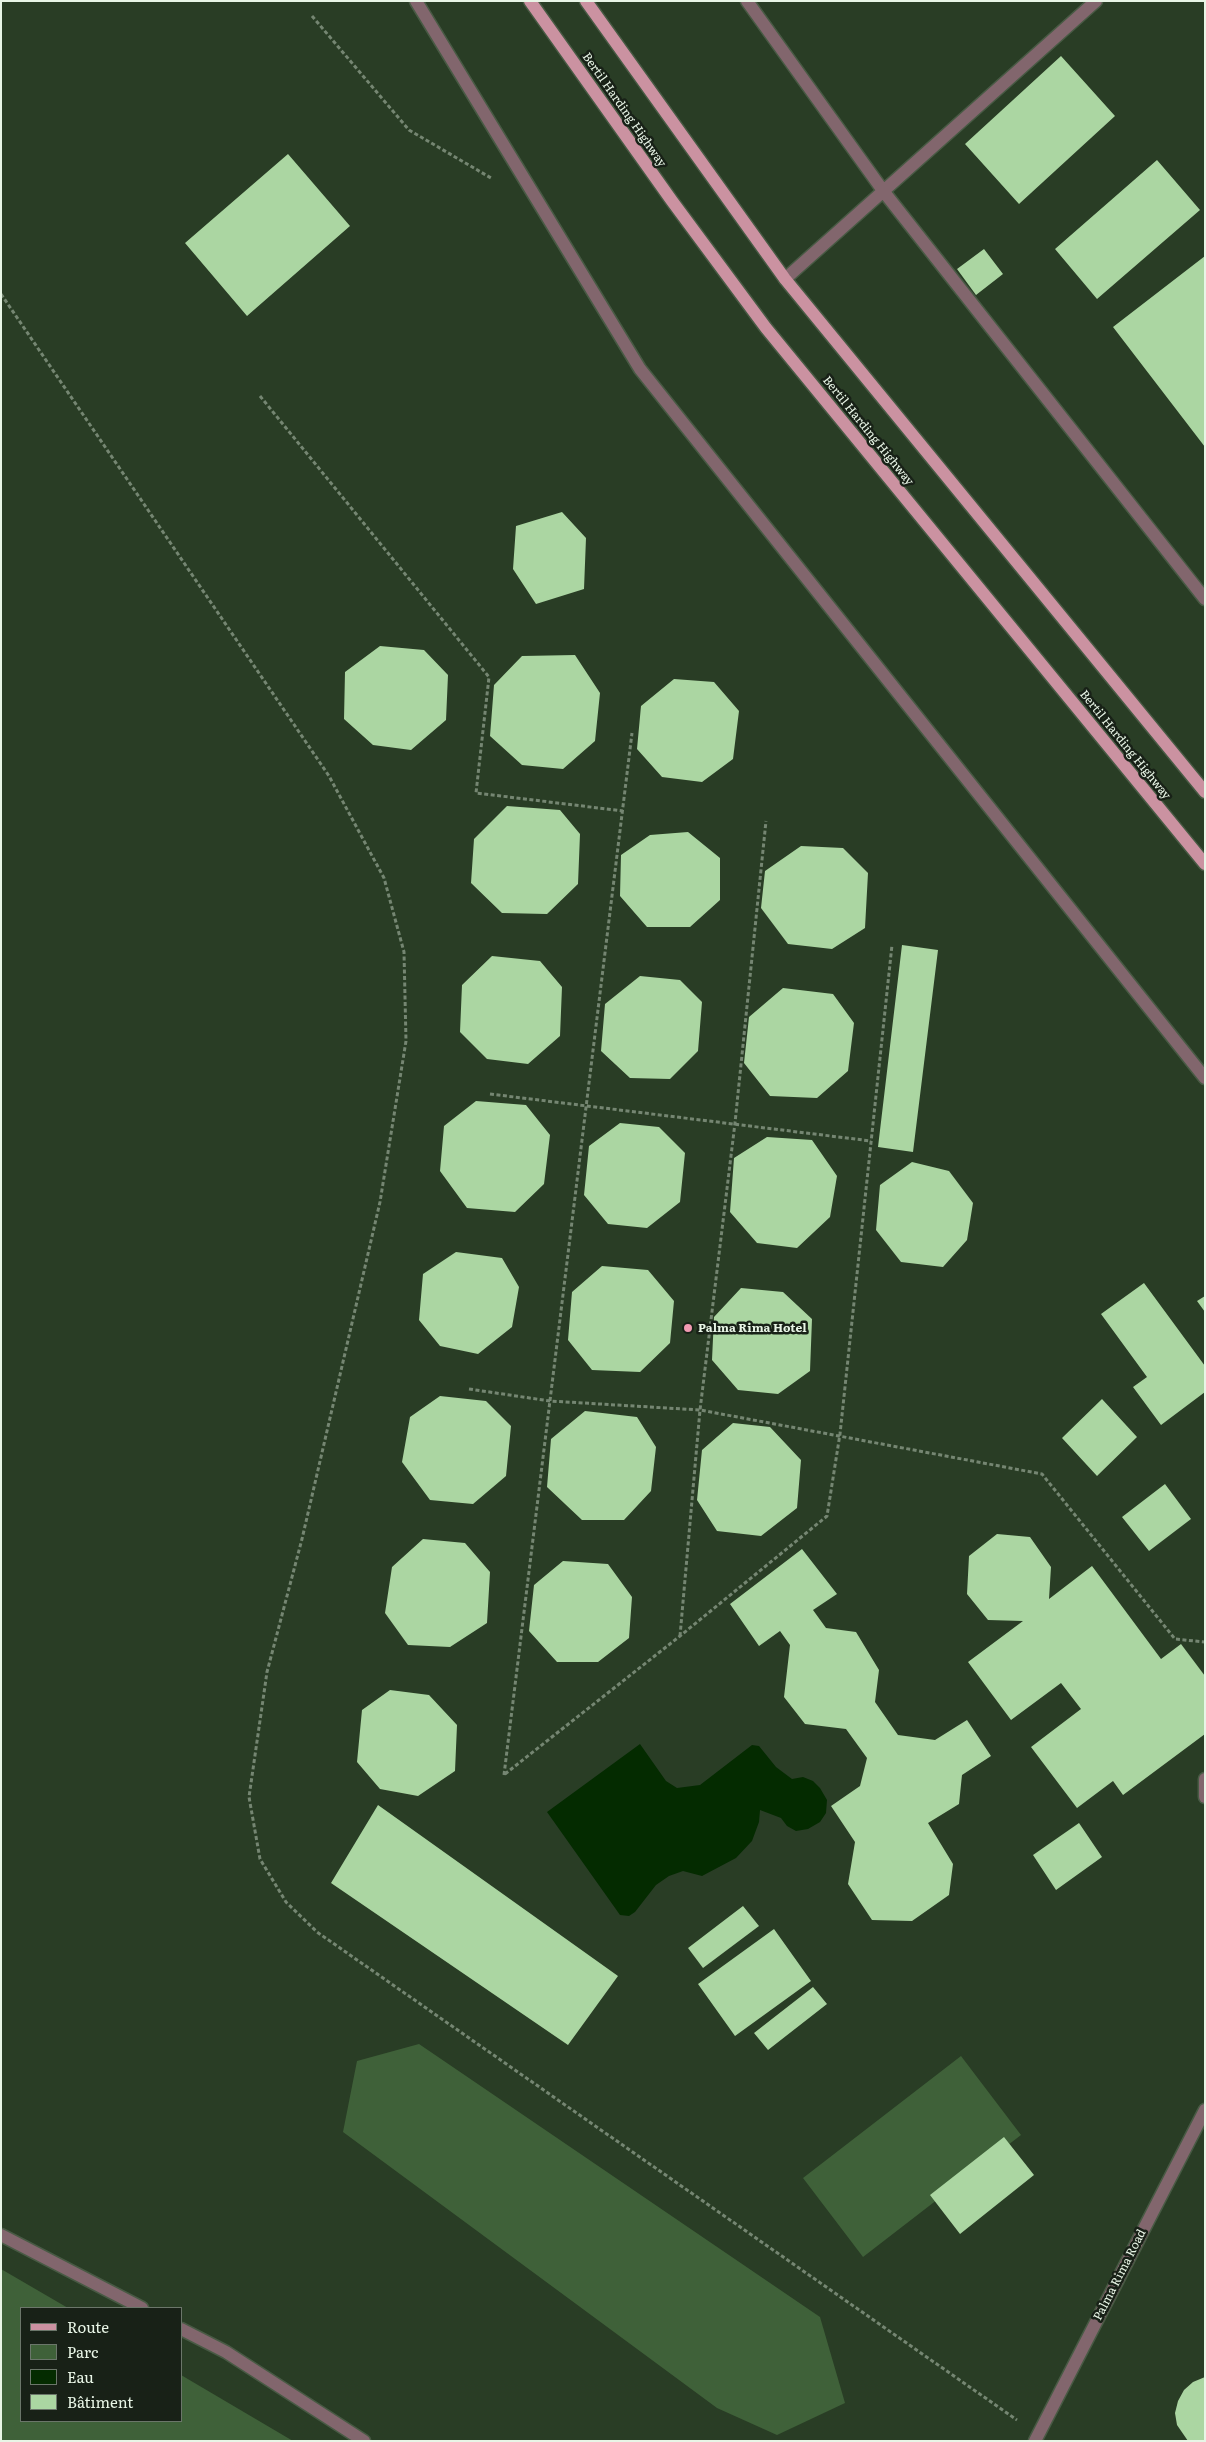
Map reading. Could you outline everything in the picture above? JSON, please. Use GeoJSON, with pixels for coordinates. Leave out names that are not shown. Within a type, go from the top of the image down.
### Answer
{"type":"FeatureCollection","features":[{"type":"Feature","properties":{"kind":"main road","name":"Bertil Harding Highway"},"geometry":{"type":"LineString","coordinates":[[530,1],[672,202],[766,328],[1205,864]]}},
{"type":"Feature","properties":{"kind":"main road"},"geometry":{"type":"LineString","coordinates":[[586,1],[785,279],[1205,792]]}},
{"type":"Feature","properties":{"kind":"street"},"geometry":{"type":"LineString","coordinates":[[416,1],[640,369],[1205,1078]]}},
{"type":"Feature","properties":{"kind":"street"},"geometry":{"type":"LineString","coordinates":[[747,1],[884,192],[1205,598]]}},
{"type":"Feature","properties":{"kind":"street"},"geometry":{"type":"LineString","coordinates":[[785,279],[1096,1]]}},
{"type":"Feature","properties":{"kind":"street"},"geometry":{"type":"LineString","coordinates":[[1205,1779],[1205,1797]]}},
{"type":"Feature","properties":{"kind":"street","name":"Palma Rima Road"},"geometry":{"type":"LineString","coordinates":[[1036,2438],[1205,2110]]}},
{"type":"Feature","properties":{"kind":"street"},"geometry":{"type":"LineString","coordinates":[[1,2235],[140,2307]]}},
{"type":"Feature","properties":{"kind":"street"},"geometry":{"type":"LineString","coordinates":[[182,2330],[226,2352],[364,2441]]}},
{"type":"Feature","properties":{"kind":"path"},"geometry":{"type":"LineString","coordinates":[[312,16],[409,130],[493,179]]}},
{"type":"Feature","properties":{"kind":"path"},"geometry":{"type":"LineString","coordinates":[[1,294],[328,776],[384,878],[404,952],[406,1041],[380,1202],[302,1538],[267,1672],[249,1796],[260,1859],[286,1902],[317,1932],[1036,2438]]}},
{"type":"Feature","properties":{"kind":"path"},"geometry":{"type":"LineString","coordinates":[[260,396],[489,676],[476,793],[623,811]]}},
{"type":"Feature","properties":{"kind":"path"},"geometry":{"type":"LineString","coordinates":[[632,733],[504,1774],[680,1636],[827,1516],[840,1434],[892,945]]}},
{"type":"Feature","properties":{"kind":"path"},"geometry":{"type":"LineString","coordinates":[[680,1636],[700,1410],[734,1124],[766,821]]}},
{"type":"Feature","properties":{"kind":"path"},"geometry":{"type":"LineString","coordinates":[[490,1094],[871,1141]]}},
{"type":"Feature","properties":{"kind":"path"},"geometry":{"type":"LineString","coordinates":[[469,1389],[550,1401],[700,1410],[840,1434],[1042,1474],[1175,1639],[1205,1642]]}},
{"type":"Feature","properties":{"kind":"green space"},"geometry":{"type":"Polygon","coordinates":[[[419,2044],[820,2317],[845,2403],[777,2435],[717,2408],[343,2132],[357,2061],[419,2044]]]}},
{"type":"Feature","properties":{"kind":"green space"},"geometry":{"type":"Polygon","coordinates":[[[961,2056],[1021,2135],[863,2257],[803,2178],[961,2056]]]}},
{"type":"Feature","properties":{"kind":"green space"},"geometry":{"type":"Polygon","coordinates":[[[1,2269],[66,2307],[20,2307],[20,2422],[182,2422],[182,2376],[293,2441],[1,2441],[1,2269]]]}},
{"type":"Feature","properties":{"kind":"water"},"geometry":{"type":"Polygon","coordinates":[[[640,1744],[666,1781],[677,1788],[700,1785],[752,1745],[759,1746],[776,1767],[792,1779],[803,1777],[813,1781],[820,1788],[827,1800],[826,1813],[820,1822],[808,1829],[796,1831],[787,1826],[781,1818],[760,1810],[759,1822],[752,1841],[736,1858],[702,1876],[683,1871],[669,1876],[656,1885],[635,1912],[629,1916],[620,1915],[547,1812],[640,1744]]]}},
{"type":"Feature","properties":{"kind":"building"},"geometry":{"type":"Polygon","coordinates":[[[1061,56],[1115,116],[1019,204],[965,144],[1061,56]]]}},
{"type":"Feature","properties":{"kind":"building"},"geometry":{"type":"Polygon","coordinates":[[[288,154],[350,226],[247,316],[185,243],[288,154]]]}},
{"type":"Feature","properties":{"kind":"building"},"geometry":{"type":"Polygon","coordinates":[[[1157,160],[1200,210],[1097,299],[1055,249],[1157,160]]]}},
{"type":"Feature","properties":{"kind":"building"},"geometry":{"type":"Polygon","coordinates":[[[984,249],[1003,274],[976,295],[957,269],[984,249]]]}},
{"type":"Feature","properties":{"kind":"building"},"geometry":{"type":"Polygon","coordinates":[[[1205,256],[1205,447],[1113,327],[1205,256]]]}},
{"type":"Feature","properties":{"kind":"building"},"geometry":{"type":"Polygon","coordinates":[[[562,512],[586,538],[584,589],[536,604],[513,569],[516,526],[562,512]]]}},
{"type":"Feature","properties":{"kind":"building"},"geometry":{"type":"Polygon","coordinates":[[[380,646],[424,650],[448,675],[446,720],[411,750],[373,745],[344,719],[345,672],[380,646]]]}},
{"type":"Feature","properties":{"kind":"building"},"geometry":{"type":"Polygon","coordinates":[[[575,655],[600,693],[595,741],[563,769],[522,765],[490,736],[494,685],[522,656],[575,655]]]}},
{"type":"Feature","properties":{"kind":"building"},"geometry":{"type":"Polygon","coordinates":[[[674,679],[714,682],[739,711],[733,759],[702,782],[662,777],[637,749],[641,706],[674,679]]]}},
{"type":"Feature","properties":{"kind":"building"},"geometry":{"type":"Polygon","coordinates":[[[507,806],[560,810],[580,834],[578,884],[547,914],[502,913],[471,883],[474,839],[507,806]]]}},
{"type":"Feature","properties":{"kind":"building"},"geometry":{"type":"Polygon","coordinates":[[[688,832],[720,858],[720,900],[690,927],[647,927],[620,896],[621,855],[650,835],[688,832]]]}},
{"type":"Feature","properties":{"kind":"building"},"geometry":{"type":"Polygon","coordinates":[[[801,846],[843,848],[868,873],[865,928],[832,949],[788,944],[761,908],[765,871],[801,846]]]}},
{"type":"Feature","properties":{"kind":"building"},"geometry":{"type":"Polygon","coordinates":[[[902,945],[938,950],[913,1152],[878,1147],[902,945]]]}},
{"type":"Feature","properties":{"kind":"building"},"geometry":{"type":"Polygon","coordinates":[[[492,956],[540,961],[562,987],[560,1036],[528,1064],[487,1059],[460,1032],[462,985],[492,956]]]}},
{"type":"Feature","properties":{"kind":"building"},"geometry":{"type":"Polygon","coordinates":[[[640,976],[680,980],[702,1002],[698,1051],[670,1079],[630,1078],[601,1051],[605,1004],[640,976]]]}},
{"type":"Feature","properties":{"kind":"building"},"geometry":{"type":"Polygon","coordinates":[[[783,988],[833,994],[854,1023],[848,1071],[817,1098],[770,1096],[744,1063],[749,1017],[783,988]]]}},
{"type":"Feature","properties":{"kind":"building"},"geometry":{"type":"Polygon","coordinates":[[[476,1101],[526,1105],[550,1135],[544,1184],[515,1212],[467,1208],[440,1171],[444,1126],[476,1101]]]}},
{"type":"Feature","properties":{"kind":"building"},"geometry":{"type":"Polygon","coordinates":[[[620,1123],[659,1127],[685,1153],[680,1202],[647,1228],[608,1224],[584,1195],[589,1146],[620,1123]]]}},
{"type":"Feature","properties":{"kind":"building"},"geometry":{"type":"Polygon","coordinates":[[[767,1137],[812,1140],[837,1176],[830,1217],[797,1248],[757,1243],[730,1212],[734,1158],[767,1137]]]}},
{"type":"Feature","properties":{"kind":"building"},"geometry":{"type":"Polygon","coordinates":[[[912,1162],[949,1171],[973,1203],[967,1240],[943,1267],[901,1262],[876,1230],[880,1185],[912,1162]]]}},
{"type":"Feature","properties":{"kind":"building"},"geometry":{"type":"Polygon","coordinates":[[[456,1252],[502,1258],[519,1287],[512,1327],[478,1354],[440,1346],[419,1320],[423,1274],[456,1252]]]}},
{"type":"Feature","properties":{"kind":"building"},"geometry":{"type":"Polygon","coordinates":[[[602,1266],[648,1270],[674,1301],[670,1343],[640,1372],[592,1370],[568,1340],[572,1292],[602,1266]]]}},
{"type":"Feature","properties":{"kind":"building"},"geometry":{"type":"Polygon","coordinates":[[[1144,1283],[1205,1366],[1205,1392],[1161,1425],[1133,1387],[1147,1377],[1101,1314],[1144,1283]]]}},
{"type":"Feature","properties":{"kind":"building"},"geometry":{"type":"Polygon","coordinates":[[[741,1288],[783,1292],[812,1319],[810,1371],[778,1394],[738,1390],[712,1360],[714,1317],[741,1288]]]}},
{"type":"Feature","properties":{"kind":"building"},"geometry":{"type":"Polygon","coordinates":[[[1205,1296],[1205,1312],[1197,1301],[1205,1296]]]}},
{"type":"Feature","properties":{"kind":"building"},"geometry":{"type":"Polygon","coordinates":[[[440,1396],[486,1401],[511,1426],[506,1476],[473,1504],[430,1500],[402,1462],[410,1417],[440,1396]]]}},
{"type":"Feature","properties":{"kind":"building"},"geometry":{"type":"Polygon","coordinates":[[[1102,1399],[1137,1437],[1097,1476],[1062,1438],[1102,1399]]]}},
{"type":"Feature","properties":{"kind":"building"},"geometry":{"type":"Polygon","coordinates":[[[585,1411],[637,1417],[656,1447],[651,1491],[624,1520],[582,1520],[547,1487],[551,1439],[585,1411]]]}},
{"type":"Feature","properties":{"kind":"building"},"geometry":{"type":"Polygon","coordinates":[[[733,1423],[770,1427],[801,1460],[797,1508],[761,1536],[717,1531],[697,1500],[702,1450],[733,1423]]]}},
{"type":"Feature","properties":{"kind":"building"},"geometry":{"type":"Polygon","coordinates":[[[1165,1484],[1191,1519],[1149,1551],[1122,1517],[1165,1484]]]}},
{"type":"Feature","properties":{"kind":"building"},"geometry":{"type":"Polygon","coordinates":[[[997,1534],[1030,1537],[1051,1567],[1049,1599],[1092,1566],[1161,1659],[1181,1644],[1205,1676],[1205,1734],[1123,1795],[1113,1781],[1077,1808],[1031,1747],[1081,1709],[1061,1683],[1011,1720],[968,1662],[1023,1621],[988,1620],[967,1594],[969,1556],[997,1534]]]}},
{"type":"Feature","properties":{"kind":"building"},"geometry":{"type":"Polygon","coordinates":[[[423,1539],[465,1543],[490,1572],[487,1623],[450,1647],[408,1645],[385,1613],[392,1567],[423,1539]]]}},
{"type":"Feature","properties":{"kind":"building"},"geometry":{"type":"Polygon","coordinates":[[[802,1549],[837,1594],[813,1610],[826,1628],[856,1632],[879,1670],[875,1702],[898,1735],[935,1740],[967,1720],[991,1756],[962,1775],[959,1804],[928,1823],[953,1864],[949,1895],[912,1921],[872,1920],[848,1884],[855,1842],[831,1806],[860,1786],[867,1758],[846,1729],[805,1724],[784,1697],[790,1645],[780,1631],[759,1646],[730,1604],[802,1549]]]}},
{"type":"Feature","properties":{"kind":"building"},"geometry":{"type":"Polygon","coordinates":[[[563,1561],[608,1564],[632,1597],[629,1638],[598,1662],[557,1662],[529,1631],[534,1585],[563,1561]]]}},
{"type":"Feature","properties":{"kind":"building"},"geometry":{"type":"Polygon","coordinates":[[[390,1690],[429,1695],[457,1725],[455,1771],[418,1796],[380,1789],[357,1762],[362,1710],[390,1690]]]}},
{"type":"Feature","properties":{"kind":"building"},"geometry":{"type":"Polygon","coordinates":[[[378,1805],[618,1976],[568,2045],[331,1883],[378,1805]]]}},
{"type":"Feature","properties":{"kind":"building"},"geometry":{"type":"Polygon","coordinates":[[[1079,1823],[1102,1857],[1056,1890],[1033,1855],[1079,1823]]]}},
{"type":"Feature","properties":{"kind":"building"},"geometry":{"type":"Polygon","coordinates":[[[743,1906],[759,1926],[703,1968],[688,1948],[743,1906]]]}},
{"type":"Feature","properties":{"kind":"building"},"geometry":{"type":"Polygon","coordinates":[[[774,1929],[811,1981],[735,2036],[698,1984],[774,1929]]]}},
{"type":"Feature","properties":{"kind":"building"},"geometry":{"type":"Polygon","coordinates":[[[813,1987],[827,2004],[768,2050],[754,2033],[813,1987]]]}},
{"type":"Feature","properties":{"kind":"building"},"geometry":{"type":"Polygon","coordinates":[[[1004,2137],[1034,2175],[960,2234],[930,2195],[1004,2137]]]}},
{"type":"Feature","properties":{"kind":"building"},"geometry":{"type":"Polygon","coordinates":[[[1205,2377],[1205,2441],[1188,2441],[1177,2425],[1175,2413],[1178,2401],[1184,2390],[1193,2382],[1205,2377]]]}},
{"type":"Feature","properties":{"kind":"place","name":"Palma Rima Hotel"},"geometry":{"type":"Point","coordinates":[688,1328]}}]}
